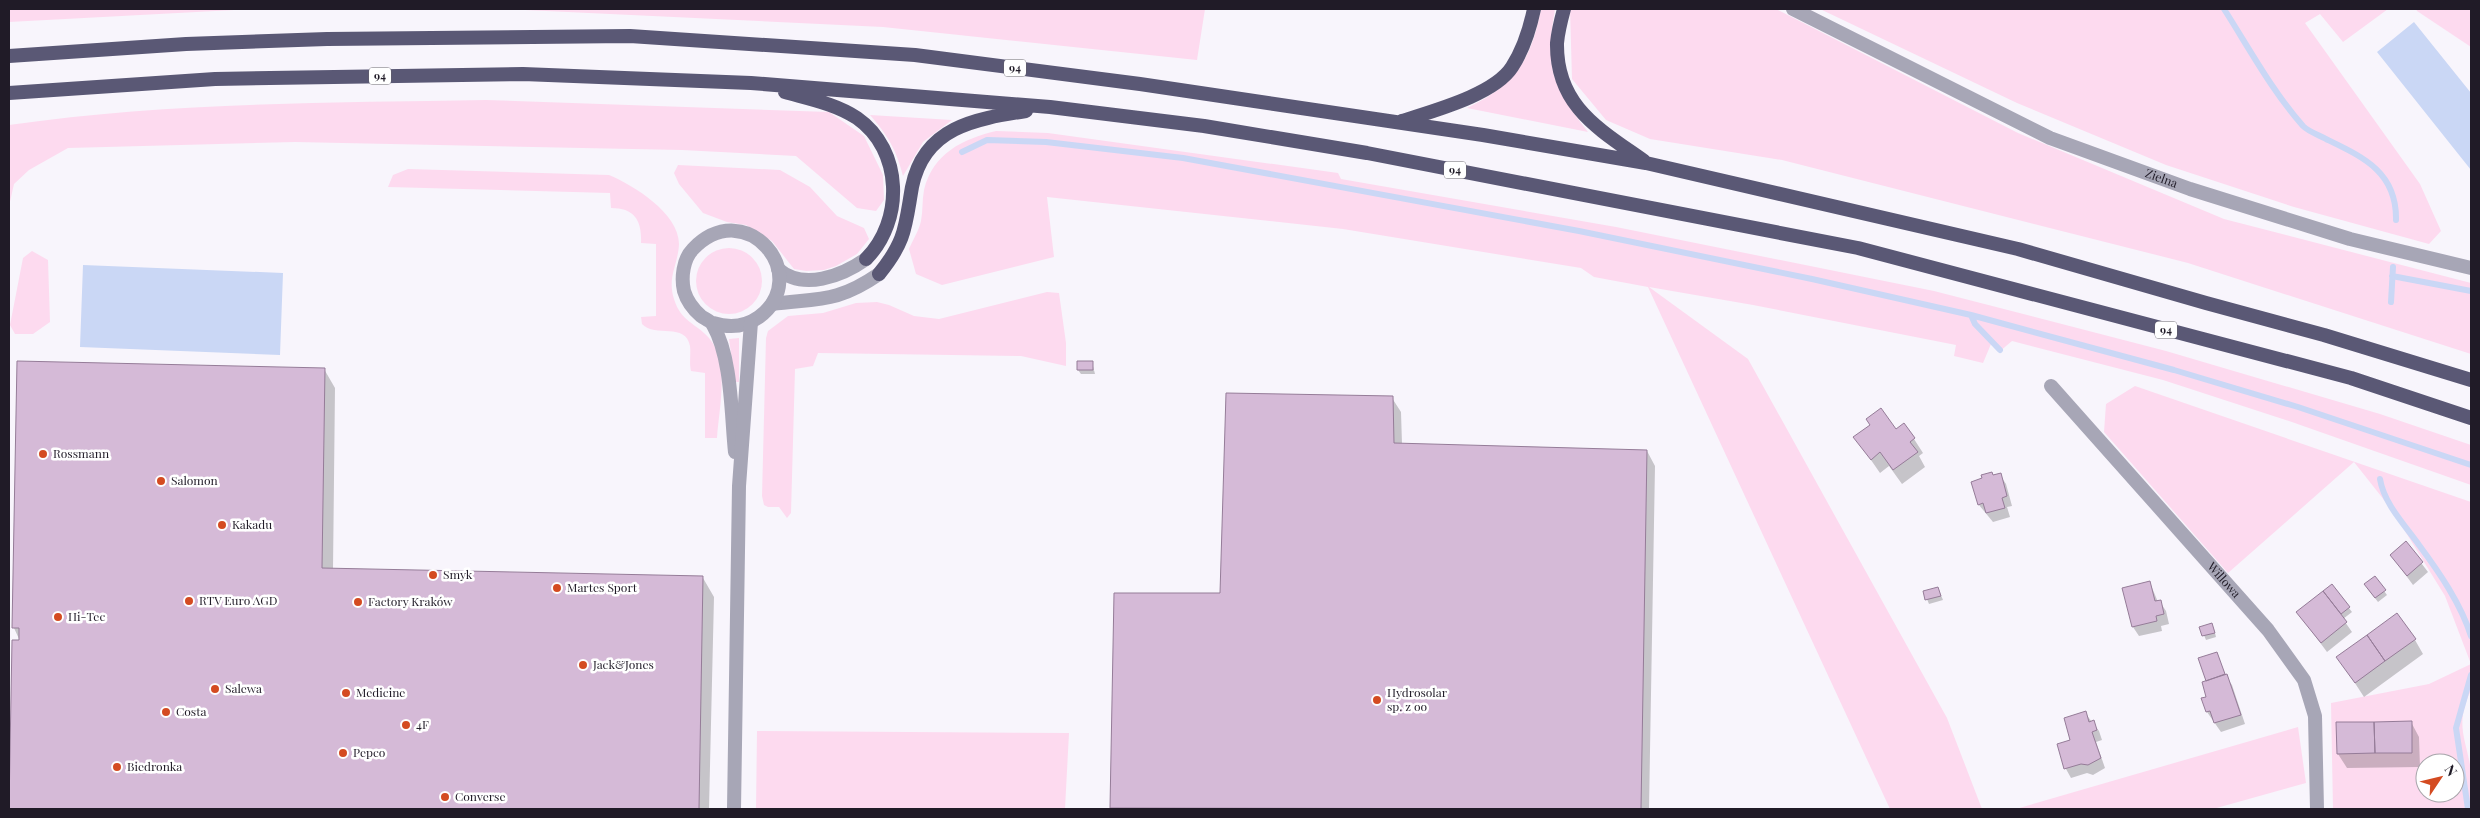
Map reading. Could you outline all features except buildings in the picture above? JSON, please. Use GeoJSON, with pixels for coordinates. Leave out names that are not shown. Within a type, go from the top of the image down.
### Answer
{"type":"FeatureCollection","features":[{"type":"Feature","properties":{"kind":"highway"},"geometry":{"type":"LineString","coordinates":[[1398,122],[1471,96],[1505,73],[1511,68],[1523,45],[1534,9]]}},
{"type":"Feature","properties":{"kind":"highway"},"geometry":{"type":"LineString","coordinates":[[1564,9],[1557,42],[1559,64],[1567,94],[1579,111],[1593,125],[1646,163]]}},
{"type":"Feature","properties":{"kind":"highway","name":"94"},"geometry":{"type":"LineString","coordinates":[[9,56],[195,44],[630,36],[915,56],[1140,84],[1398,122],[1646,163],[2018,249],[2324,335],[2471,380]]}},
{"type":"Feature","properties":{"kind":"highway","name":"94"},"geometry":{"type":"LineString","coordinates":[[9,93],[205,80],[321,76],[523,74],[751,83],[1050,107],[1204,126],[1367,153],[1858,248],[2351,378],[2471,418]]}},
{"type":"Feature","properties":{"kind":"highway"},"geometry":{"type":"LineString","coordinates":[[751,83],[832,106],[857,119],[874,134],[882,146],[894,184],[893,202],[884,234],[876,249],[866,259]]}},
{"type":"Feature","properties":{"kind":"highway"},"geometry":{"type":"LineString","coordinates":[[879,274],[893,257],[902,240],[909,215],[913,186],[921,160],[941,136],[978,119],[1050,107]]}},
{"type":"Feature","properties":{"kind":"street","name":"Zielna"},"geometry":{"type":"LineString","coordinates":[[1793,9],[1867,48],[2050,138],[2190,189],[2341,236],[2471,268]]}},
{"type":"Feature","properties":{"kind":"street"},"geometry":{"type":"LineString","coordinates":[[724,230],[747,233],[766,245],[778,269],[779,279],[772,304],[751,322],[742,326],[723,326],[712,323],[702,317],[690,305],[684,292],[684,264],[691,251],[704,238],[724,230]]}},
{"type":"Feature","properties":{"kind":"street"},"geometry":{"type":"LineString","coordinates":[[778,269],[788,278],[814,280],[843,273],[866,259]]}},
{"type":"Feature","properties":{"kind":"street"},"geometry":{"type":"LineString","coordinates":[[772,304],[832,298],[861,287],[879,274]]}},
{"type":"Feature","properties":{"kind":"street"},"geometry":{"type":"LineString","coordinates":[[734,809],[739,486],[751,322]]}},
{"type":"Feature","properties":{"kind":"street"},"geometry":{"type":"LineString","coordinates":[[712,323],[725,356],[739,486]]}},
{"type":"Feature","properties":{"kind":"street","name":"Willowa"},"geometry":{"type":"LineString","coordinates":[[2052,386],[2268,630],[2304,680],[2315,716],[2317,809]]}},
{"type":"Feature","properties":{"kind":"shaded area"},"geometry":{"type":"Polygon","coordinates":[[[9,9],[1205,9],[1197,60],[883,27],[525,10],[234,10],[9,22],[9,9]]]}},
{"type":"Feature","properties":{"kind":"shaded area"},"geometry":{"type":"Polygon","coordinates":[[[1541,9],[1555,9],[1551,46],[1551,61],[1554,75],[1566,101],[1588,132],[1467,108],[1497,90],[1518,69],[1532,43],[1541,9]]]}},
{"type":"Feature","properties":{"kind":"shaded area"},"geometry":{"type":"Polygon","coordinates":[[[1570,9],[1776,9],[2018,133],[2224,219],[2471,283],[2471,354],[2188,263],[1782,160],[1650,139],[1606,120],[1572,79],[1570,9]]]}},
{"type":"Feature","properties":{"kind":"shaded area"},"geometry":{"type":"Polygon","coordinates":[[[1820,9],[2388,9],[2343,42],[2320,14],[2305,23],[2420,184],[2441,231],[2429,244],[2294,207],[2166,165],[2017,103],[1820,9]]]}},
{"type":"Feature","properties":{"kind":"shaded area"},"geometry":{"type":"Polygon","coordinates":[[[2416,9],[2471,9],[2471,47],[2417,11],[2416,9]]]}},
{"type":"Feature","properties":{"kind":"shaded area"},"geometry":{"type":"Polygon","coordinates":[[[486,100],[829,112],[864,136],[883,175],[884,200],[876,211],[857,208],[796,156],[682,150],[295,142],[68,148],[29,170],[14,184],[9,206],[9,125],[68,117],[187,108],[306,103],[486,100]]]}},
{"type":"Feature","properties":{"kind":"shaded area"},"geometry":{"type":"Polygon","coordinates":[[[870,115],[952,120],[923,142],[903,176],[891,143],[870,115]]]}},
{"type":"Feature","properties":{"kind":"shaded area"},"geometry":{"type":"Polygon","coordinates":[[[996,131],[1048,133],[1338,173],[1341,179],[1616,227],[1934,291],[2166,351],[2380,414],[2471,445],[2471,485],[2289,421],[2163,380],[2012,341],[1999,352],[1991,344],[1983,363],[1954,356],[1956,345],[1753,305],[1649,287],[1748,359],[1947,718],[1982,809],[1890,809],[1648,287],[1594,277],[1581,268],[1343,229],[1047,197],[1054,257],[942,285],[916,274],[909,249],[920,224],[924,190],[934,166],[942,157],[961,143],[996,131]]]}},
{"type":"Feature","properties":{"kind":"shaded area"},"geometry":{"type":"Polygon","coordinates":[[[678,165],[780,170],[810,187],[837,216],[864,228],[869,239],[857,254],[836,266],[824,270],[806,271],[794,269],[772,241],[746,225],[727,222],[703,213],[679,184],[674,173],[678,165]]]}},
{"type":"Feature","properties":{"kind":"shaded area"},"geometry":{"type":"Polygon","coordinates":[[[408,169],[609,175],[642,193],[653,202],[663,211],[677,233],[679,244],[672,277],[672,291],[677,307],[685,317],[709,338],[719,360],[722,386],[717,438],[705,438],[705,373],[691,371],[690,346],[687,339],[683,334],[654,330],[642,324],[641,317],[656,316],[656,244],[641,243],[640,228],[635,217],[626,210],[611,208],[610,193],[388,187],[393,175],[408,169]]]}},
{"type":"Feature","properties":{"kind":"shaded area"},"geometry":{"type":"Polygon","coordinates":[[[723,248],[735,248],[747,253],[757,263],[762,275],[760,294],[747,309],[735,314],[723,314],[711,309],[701,299],[696,287],[696,275],[701,263],[711,253],[723,248]]]}},
{"type":"Feature","properties":{"kind":"shaded area"},"geometry":{"type":"Polygon","coordinates":[[[32,251],[48,260],[50,322],[33,334],[15,334],[10,325],[23,258],[32,251]]]}},
{"type":"Feature","properties":{"kind":"shaded area"},"geometry":{"type":"Polygon","coordinates":[[[1047,292],[1059,293],[1066,343],[1066,366],[1021,356],[818,353],[813,366],[795,369],[791,513],[787,518],[779,507],[764,505],[762,496],[766,338],[768,331],[788,316],[823,313],[856,303],[877,302],[914,316],[939,319],[1047,292]]]}},
{"type":"Feature","properties":{"kind":"shaded area"},"geometry":{"type":"Polygon","coordinates":[[[739,338],[739,382],[735,382],[729,339],[739,338]]]}},
{"type":"Feature","properties":{"kind":"shaded area"},"geometry":{"type":"Polygon","coordinates":[[[2135,386],[2471,502],[2471,664],[2445,596],[2392,510],[2354,462],[2228,573],[2104,432],[2106,404],[2135,386]]]}},
{"type":"Feature","properties":{"kind":"shaded area"},"geometry":{"type":"Polygon","coordinates":[[[2471,664],[2471,690],[2463,712],[2462,721],[2472,775],[2471,809],[2333,809],[2331,703],[2429,684],[2471,664]]]}},
{"type":"Feature","properties":{"kind":"shaded area"},"geometry":{"type":"Polygon","coordinates":[[[2298,727],[2306,783],[2213,809],[2016,809],[2298,727]]]}},
{"type":"Feature","properties":{"kind":"shaded area"},"geometry":{"type":"Polygon","coordinates":[[[757,731],[1069,733],[1065,809],[756,809],[757,731]]]}},
{"type":"Feature","properties":{"kind":"water"},"geometry":{"type":"Polygon","coordinates":[[[2414,22],[2471,93],[2471,170],[2377,52],[2414,22]]]}},
{"type":"Feature","properties":{"kind":"water"},"geometry":{"type":"Polygon","coordinates":[[[83,265],[283,273],[280,355],[80,347],[83,265]]]}},
{"type":"Feature","properties":{"kind":"waterway"},"geometry":{"type":"LineString","coordinates":[[2224,9],[2271,84],[2303,126],[2311,132],[2353,152],[2375,168],[2384,178],[2391,190],[2395,203],[2396,220]]}},
{"type":"Feature","properties":{"kind":"waterway"},"geometry":{"type":"LineString","coordinates":[[962,152],[987,140],[1046,142],[1183,158],[1579,231],[1812,279],[1971,315],[2174,370],[2298,407],[2471,465]]}},
{"type":"Feature","properties":{"kind":"waterway"},"geometry":{"type":"LineString","coordinates":[[2391,302],[2393,267]]}},
{"type":"Feature","properties":{"kind":"waterway"},"geometry":{"type":"LineString","coordinates":[[2392,276],[2471,291]]}},
{"type":"Feature","properties":{"kind":"waterway"},"geometry":{"type":"LineString","coordinates":[[1971,315],[1975,324],[2000,350]]}},
{"type":"Feature","properties":{"kind":"waterway"},"geometry":{"type":"LineString","coordinates":[[2380,479],[2390,506],[2449,589],[2471,636]]}},
{"type":"Feature","properties":{"kind":"waterway"},"geometry":{"type":"LineString","coordinates":[[2468,809],[2456,728],[2471,675]]}},
{"type":"Feature","properties":{"kind":"place","name":"Rossmann"},"geometry":{"type":"Point","coordinates":[43,454]}},
{"type":"Feature","properties":{"kind":"place","name":"Salomon"},"geometry":{"type":"Point","coordinates":[161,481]}},
{"type":"Feature","properties":{"kind":"place","name":"Kakadu"},"geometry":{"type":"Point","coordinates":[222,525]}},
{"type":"Feature","properties":{"kind":"place","name":"Smyk"},"geometry":{"type":"Point","coordinates":[433,575]}},
{"type":"Feature","properties":{"kind":"place","name":"Martes Sport"},"geometry":{"type":"Point","coordinates":[557,588]}},
{"type":"Feature","properties":{"kind":"place","name":"RTV Euro AGD"},"geometry":{"type":"Point","coordinates":[189,601]}},
{"type":"Feature","properties":{"kind":"place","name":"Factory Kraków"},"geometry":{"type":"Point","coordinates":[358,602]}},
{"type":"Feature","properties":{"kind":"place","name":"Hi-Tec"},"geometry":{"type":"Point","coordinates":[58,617]}},
{"type":"Feature","properties":{"kind":"place","name":"Jack&Jones"},"geometry":{"type":"Point","coordinates":[583,665]}},
{"type":"Feature","properties":{"kind":"place","name":"Salewa"},"geometry":{"type":"Point","coordinates":[215,689]}},
{"type":"Feature","properties":{"kind":"place","name":"Medicine"},"geometry":{"type":"Point","coordinates":[346,693]}},
{"type":"Feature","properties":{"kind":"place","name":"Hydrosolar sp. z oo"},"geometry":{"type":"Point","coordinates":[1377,700]}},
{"type":"Feature","properties":{"kind":"place","name":"Costa"},"geometry":{"type":"Point","coordinates":[166,712]}},
{"type":"Feature","properties":{"kind":"place","name":"4F"},"geometry":{"type":"Point","coordinates":[406,725]}},
{"type":"Feature","properties":{"kind":"place","name":"Pepco"},"geometry":{"type":"Point","coordinates":[343,753]}},
{"type":"Feature","properties":{"kind":"place","name":"Biedronka"},"geometry":{"type":"Point","coordinates":[117,767]}},
{"type":"Feature","properties":{"kind":"place","name":"Converse"},"geometry":{"type":"Point","coordinates":[445,797]}}]}
